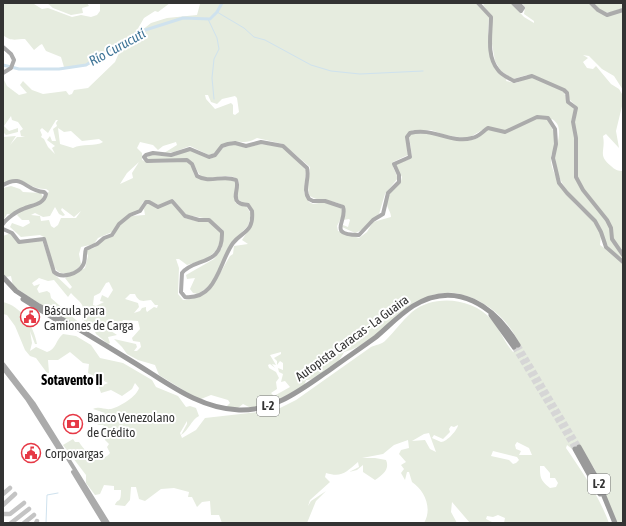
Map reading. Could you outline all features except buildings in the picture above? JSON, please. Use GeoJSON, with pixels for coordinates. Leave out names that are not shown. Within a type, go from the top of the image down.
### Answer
{"type":"FeatureCollection","features":[{"type":"Feature","properties":{"kind":"highway","name":"Autopista Caracas - La Guaira"},"geometry":{"type":"LineString","coordinates":[[3,277],[16,290],[39,306],[194,399],[210,406],[224,409],[259,408],[286,399],[373,339],[410,308],[431,298],[458,296],[480,304],[502,321],[516,346],[497,322],[482,308],[460,299],[436,300],[412,310],[370,345],[287,401],[254,412],[224,412],[192,401],[76,330],[42,312],[15,294],[3,282]]}},
{"type":"Feature","properties":{"kind":"highway","name":"L-2"},"geometry":{"type":"LineString","coordinates":[[577,448],[613,523]]}},
{"type":"Feature","properties":{"kind":"main road"},"geometry":{"type":"LineString","coordinates":[[478,3],[491,17],[489,36],[493,59],[499,71],[514,81],[532,76],[564,90],[567,93],[568,102],[576,108],[573,122],[576,138],[576,177],[581,188],[607,220],[611,228],[612,239],[623,255]]}},
{"type":"Feature","properties":{"kind":"main road"},"geometry":{"type":"LineString","coordinates":[[513,3],[521,11],[523,8],[518,3]]}},
{"type":"Feature","properties":{"kind":"main road"},"geometry":{"type":"LineString","coordinates":[[591,3],[596,9],[607,15],[623,10]]}},
{"type":"Feature","properties":{"kind":"main road"},"geometry":{"type":"LineString","coordinates":[[3,47],[13,55],[14,60],[8,71],[3,73]]}},
{"type":"Feature","properties":{"kind":"main road"},"geometry":{"type":"LineString","coordinates":[[3,229],[12,233],[19,242],[44,240],[54,272],[59,275],[66,276],[82,266],[86,249],[112,235],[119,224],[130,215],[140,212],[146,202],[158,207],[172,201],[183,215],[199,220],[209,220],[222,232],[219,248],[211,258],[189,268],[182,273],[181,292],[184,297],[188,298],[202,293],[214,283],[233,243],[250,228],[252,211],[248,205],[240,204],[237,200],[236,195],[238,184],[236,180],[225,177],[205,179],[197,176],[192,164],[187,160],[147,161],[144,157],[148,154],[171,155],[190,149],[209,157],[216,154],[222,146],[235,143],[246,146],[261,142],[283,146],[307,168],[308,174],[306,188],[309,199],[313,201],[325,201],[342,207],[344,216],[340,229],[343,232],[358,235],[363,233],[373,220],[383,214],[388,193],[400,182],[399,175],[394,164],[410,157],[407,137],[410,133],[429,131],[442,136],[470,139],[476,137],[488,128],[505,132],[537,117],[546,116],[555,126],[556,144],[553,158],[559,183],[566,193],[595,221],[607,248],[623,262]]}},
{"type":"Feature","properties":{"kind":"main road"},"geometry":{"type":"LineString","coordinates":[[3,185],[12,180],[18,181],[35,191],[44,192],[46,196],[41,202],[22,209],[7,219],[3,224]]}},
{"type":"Feature","properties":{"kind":"main road"},"geometry":{"type":"LineString","coordinates":[[3,364],[25,390],[41,414],[108,523]]}},
{"type":"Feature","properties":{"kind":"main road"},"geometry":{"type":"LineString","coordinates":[[3,368],[28,399],[104,523]]}},
{"type":"Feature","properties":{"kind":"shaded area"},"geometry":{"type":"Polygon","coordinates":[[[3,3],[34,4],[42,9],[48,8],[72,17],[81,15],[91,17],[97,15],[100,11],[100,3],[170,3],[158,12],[155,11],[144,18],[132,39],[111,47],[105,53],[95,57],[89,65],[68,68],[64,67],[61,57],[46,51],[42,44],[34,50],[25,39],[16,40],[3,35],[3,3]]]}},
{"type":"Feature","properties":{"kind":"shaded area"},"geometry":{"type":"Polygon","coordinates":[[[47,3],[87,3],[89,6],[82,8],[83,13],[71,15],[53,8],[47,3]]]}},
{"type":"Feature","properties":{"kind":"shaded area"},"geometry":{"type":"Polygon","coordinates":[[[198,3],[477,3],[489,17],[488,32],[495,68],[507,78],[506,81],[516,83],[533,76],[527,75],[513,79],[501,71],[495,61],[490,32],[492,16],[483,5],[486,3],[511,3],[524,17],[534,23],[534,21],[524,14],[525,7],[522,3],[590,3],[597,11],[605,14],[613,14],[623,11],[623,90],[614,76],[602,69],[589,56],[583,55],[588,58],[583,62],[587,68],[593,69],[596,66],[611,84],[619,89],[622,94],[623,102],[616,131],[619,148],[606,134],[603,136],[603,156],[604,159],[615,169],[623,171],[623,523],[617,523],[594,468],[577,444],[572,449],[567,445],[566,448],[595,493],[609,523],[504,523],[505,518],[498,515],[493,517],[487,516],[486,519],[494,523],[470,523],[452,502],[451,512],[457,523],[424,523],[428,511],[426,500],[420,490],[412,482],[409,472],[407,472],[405,480],[401,473],[404,469],[401,465],[406,462],[399,454],[401,450],[409,448],[408,440],[394,445],[383,454],[362,458],[386,460],[387,466],[385,472],[375,480],[363,472],[363,465],[357,470],[349,472],[359,467],[358,462],[344,473],[336,475],[326,473],[325,477],[330,482],[310,500],[308,506],[311,501],[326,491],[316,501],[307,523],[222,523],[219,515],[211,515],[210,501],[202,502],[197,507],[192,497],[188,497],[189,492],[174,488],[161,489],[145,501],[139,499],[136,487],[131,487],[130,500],[125,506],[115,505],[120,499],[121,490],[114,490],[114,486],[104,485],[100,494],[95,495],[86,483],[86,475],[63,445],[73,439],[75,442],[79,442],[85,450],[93,456],[97,458],[106,457],[110,453],[107,447],[109,444],[105,440],[106,435],[103,434],[105,430],[100,430],[104,425],[97,425],[105,421],[101,420],[103,417],[99,416],[105,413],[93,409],[111,409],[119,406],[132,398],[139,388],[135,383],[132,389],[122,396],[111,390],[101,393],[99,387],[108,383],[88,373],[89,364],[83,363],[70,352],[58,360],[48,360],[49,373],[47,373],[36,358],[30,356],[25,350],[15,326],[7,315],[3,314],[3,302],[10,304],[21,312],[30,324],[37,344],[35,344],[30,331],[32,343],[30,351],[36,347],[47,352],[54,347],[63,334],[76,336],[91,345],[100,358],[123,363],[152,380],[156,387],[178,396],[186,407],[190,406],[196,408],[199,416],[181,435],[187,421],[180,433],[182,438],[196,430],[205,418],[276,410],[296,400],[371,347],[384,342],[412,312],[421,306],[431,303],[453,301],[474,307],[491,319],[513,352],[521,347],[508,325],[483,303],[454,293],[436,294],[420,300],[361,345],[344,352],[338,362],[328,371],[317,378],[306,380],[304,386],[274,402],[251,408],[243,404],[238,408],[229,408],[227,406],[230,403],[228,400],[211,395],[198,399],[159,375],[155,365],[138,360],[127,354],[114,339],[136,344],[137,347],[134,351],[137,351],[141,347],[140,342],[133,341],[132,338],[140,329],[138,321],[123,320],[121,324],[112,328],[111,331],[117,335],[108,337],[110,343],[108,344],[96,334],[93,327],[82,319],[83,306],[79,301],[71,293],[68,297],[54,280],[48,281],[39,278],[32,283],[34,286],[40,284],[37,289],[39,293],[47,291],[50,293],[51,298],[84,327],[84,330],[13,286],[11,276],[6,277],[3,274],[3,236],[11,233],[19,242],[42,240],[53,273],[70,289],[72,287],[65,278],[85,268],[88,256],[86,250],[94,248],[104,239],[114,236],[118,226],[131,216],[145,215],[144,209],[147,203],[158,208],[171,202],[185,218],[200,222],[210,222],[221,232],[221,240],[211,255],[200,261],[187,265],[179,259],[176,259],[179,268],[178,294],[183,300],[200,295],[207,290],[212,285],[217,278],[230,256],[233,254],[234,246],[248,244],[242,240],[251,226],[253,212],[237,197],[239,181],[230,176],[205,178],[200,175],[194,165],[193,172],[196,177],[201,179],[236,181],[237,186],[235,202],[238,205],[246,206],[251,214],[248,226],[232,242],[213,283],[198,294],[193,293],[190,289],[195,278],[187,279],[186,275],[214,259],[222,248],[223,230],[210,219],[186,215],[173,199],[159,205],[148,200],[143,202],[139,210],[119,222],[112,232],[98,238],[94,244],[81,247],[79,254],[81,264],[76,270],[68,273],[57,271],[44,237],[40,235],[21,237],[10,227],[12,223],[23,227],[30,223],[29,220],[22,220],[17,215],[20,211],[43,202],[49,191],[46,189],[39,189],[16,180],[10,180],[3,183],[3,137],[16,136],[10,145],[17,137],[25,137],[21,136],[20,131],[23,129],[18,122],[12,120],[11,116],[4,126],[9,131],[18,128],[18,132],[6,135],[3,132],[3,78],[7,86],[19,95],[27,93],[20,85],[23,81],[32,90],[43,94],[66,91],[69,95],[72,94],[74,90],[88,88],[115,62],[119,53],[133,44],[141,31],[151,23],[167,18],[197,15],[200,4],[198,3]],[[558,87],[564,92],[567,102],[575,109],[571,122],[574,128],[577,107],[570,100],[566,90],[558,87]],[[205,95],[206,99],[215,109],[231,103],[233,105],[233,114],[235,115],[239,112],[237,98],[235,96],[222,99],[217,104],[211,102],[208,95],[205,95]],[[552,119],[549,123],[555,141],[554,150],[551,154],[554,173],[565,192],[586,215],[593,219],[592,216],[567,190],[558,175],[555,153],[559,132],[556,122],[552,119]],[[56,120],[48,133],[42,128],[40,130],[42,135],[41,137],[55,154],[52,148],[55,146],[47,140],[50,136],[52,141],[56,141],[53,129],[57,126],[56,123],[58,120],[56,120]],[[58,128],[60,144],[73,148],[103,142],[99,139],[82,141],[71,131],[64,132],[58,128]],[[413,130],[406,136],[408,155],[393,162],[393,167],[398,178],[385,194],[379,214],[362,230],[355,233],[342,227],[343,225],[348,227],[350,220],[343,220],[345,209],[344,206],[335,202],[316,199],[309,195],[308,185],[310,167],[283,144],[257,138],[248,142],[234,141],[227,143],[209,155],[190,146],[174,152],[164,153],[177,145],[176,142],[163,146],[158,150],[153,145],[140,142],[137,148],[142,153],[142,160],[149,163],[176,162],[175,160],[148,159],[147,157],[152,155],[174,156],[190,150],[210,159],[216,156],[223,148],[234,144],[246,148],[260,144],[283,147],[306,170],[304,192],[309,202],[313,204],[325,202],[341,208],[343,214],[337,226],[338,231],[359,238],[367,232],[373,222],[391,217],[387,206],[387,200],[389,194],[399,184],[402,177],[395,164],[408,160],[412,157],[409,135],[418,133],[461,140],[471,140],[478,137],[484,131],[482,130],[465,138],[445,135],[431,130],[413,130]],[[139,162],[127,173],[120,184],[133,178],[132,173],[139,162]],[[55,207],[50,216],[43,217],[35,213],[31,215],[40,216],[41,221],[49,220],[51,226],[54,228],[58,225],[61,218],[76,218],[81,211],[74,217],[62,208],[61,210],[65,215],[63,216],[59,214],[55,207]],[[601,235],[600,245],[620,259],[601,235]],[[109,282],[106,283],[100,293],[94,296],[93,305],[96,306],[104,302],[100,301],[102,295],[108,298],[113,290],[109,282]],[[130,294],[125,299],[138,303],[139,307],[134,313],[146,307],[147,312],[154,307],[157,308],[158,305],[155,305],[151,300],[140,300],[135,294],[130,294]],[[281,352],[270,355],[276,365],[272,364],[275,368],[270,364],[268,365],[269,368],[276,372],[279,378],[276,382],[277,389],[271,393],[274,396],[290,387],[285,381],[281,382],[283,374],[279,372],[278,368],[283,370],[283,363],[280,361],[277,365],[277,361],[274,358],[281,354],[281,352]],[[458,425],[454,427],[451,426],[449,429],[450,432],[443,439],[434,435],[432,438],[441,442],[446,440],[452,435],[458,425]],[[429,433],[424,434],[412,441],[425,440],[430,449],[436,452],[429,433]],[[517,442],[515,445],[516,449],[521,451],[519,455],[532,455],[529,448],[517,442]],[[493,451],[491,456],[509,460],[513,464],[519,460],[517,457],[493,451]],[[540,466],[541,478],[550,488],[556,487],[558,483],[555,478],[550,478],[550,473],[544,466],[540,466]]]}},
{"type":"Feature","properties":{"kind":"shaded area"},"geometry":{"type":"Polygon","coordinates":[[[592,3],[623,3],[623,8],[606,12],[600,10],[592,3]]]}},
{"type":"Feature","properties":{"kind":"shaded area"},"geometry":{"type":"Polygon","coordinates":[[[11,186],[20,189],[23,192],[41,193],[43,197],[42,200],[11,214],[7,214],[3,221],[3,188],[11,186]]]}},
{"type":"Feature","properties":{"kind":"waterway","name":"Río Curucutí"},"geometry":{"type":"LineString","coordinates":[[3,65],[19,69],[59,69],[86,65],[139,32],[183,18],[210,19],[217,12],[222,3]]}},
{"type":"Feature","properties":{"kind":"waterway"},"geometry":{"type":"LineString","coordinates":[[217,12],[244,28],[254,37],[265,40],[311,65],[331,71],[360,74],[423,71]]}},
{"type":"Feature","properties":{"kind":"waterway"},"geometry":{"type":"LineString","coordinates":[[208,19],[217,38],[219,49],[214,59],[212,78],[214,99]]}},
{"type":"Feature","properties":{"kind":"waterway"},"geometry":{"type":"LineString","coordinates":[[46,523],[47,495],[58,493]]}},
{"type":"Feature","properties":{"kind":"taxiway"},"geometry":{"type":"LineString","coordinates":[[3,494],[10,488]]}},
{"type":"Feature","properties":{"kind":"taxiway"},"geometry":{"type":"LineString","coordinates":[[3,505],[15,494]]}},
{"type":"Feature","properties":{"kind":"taxiway"},"geometry":{"type":"LineString","coordinates":[[3,514],[10,514],[24,503]]}},
{"type":"Feature","properties":{"kind":"taxiway"},"geometry":{"type":"LineString","coordinates":[[11,523],[29,509]]}},
{"type":"Feature","properties":{"kind":"taxiway"},"geometry":{"type":"LineString","coordinates":[[24,523],[34,515]]}},
{"type":"Feature","properties":{"kind":"tunnel"},"geometry":{"type":"LineString","coordinates":[[518,345],[579,447]]}},
{"type":"Feature","properties":{"kind":"tunnel"},"geometry":{"type":"LineString","coordinates":[[514,347],[575,449]]}},
{"type":"Feature","properties":{"kind":"place","name":"Báscula para Camiones de Carga"},"geometry":{"type":"Point","coordinates":[30,317]}},
{"type":"Feature","properties":{"kind":"place","name":"Banco Venezolano de Crédito"},"geometry":{"type":"Point","coordinates":[73,424]}},
{"type":"Feature","properties":{"kind":"place","name":"Corpovargas"},"geometry":{"type":"Point","coordinates":[31,453]}},
{"type":"Feature","properties":{"kind":"district","name":"Sotavento II"},"geometry":{"type":"Point","coordinates":[72,380]}}]}
